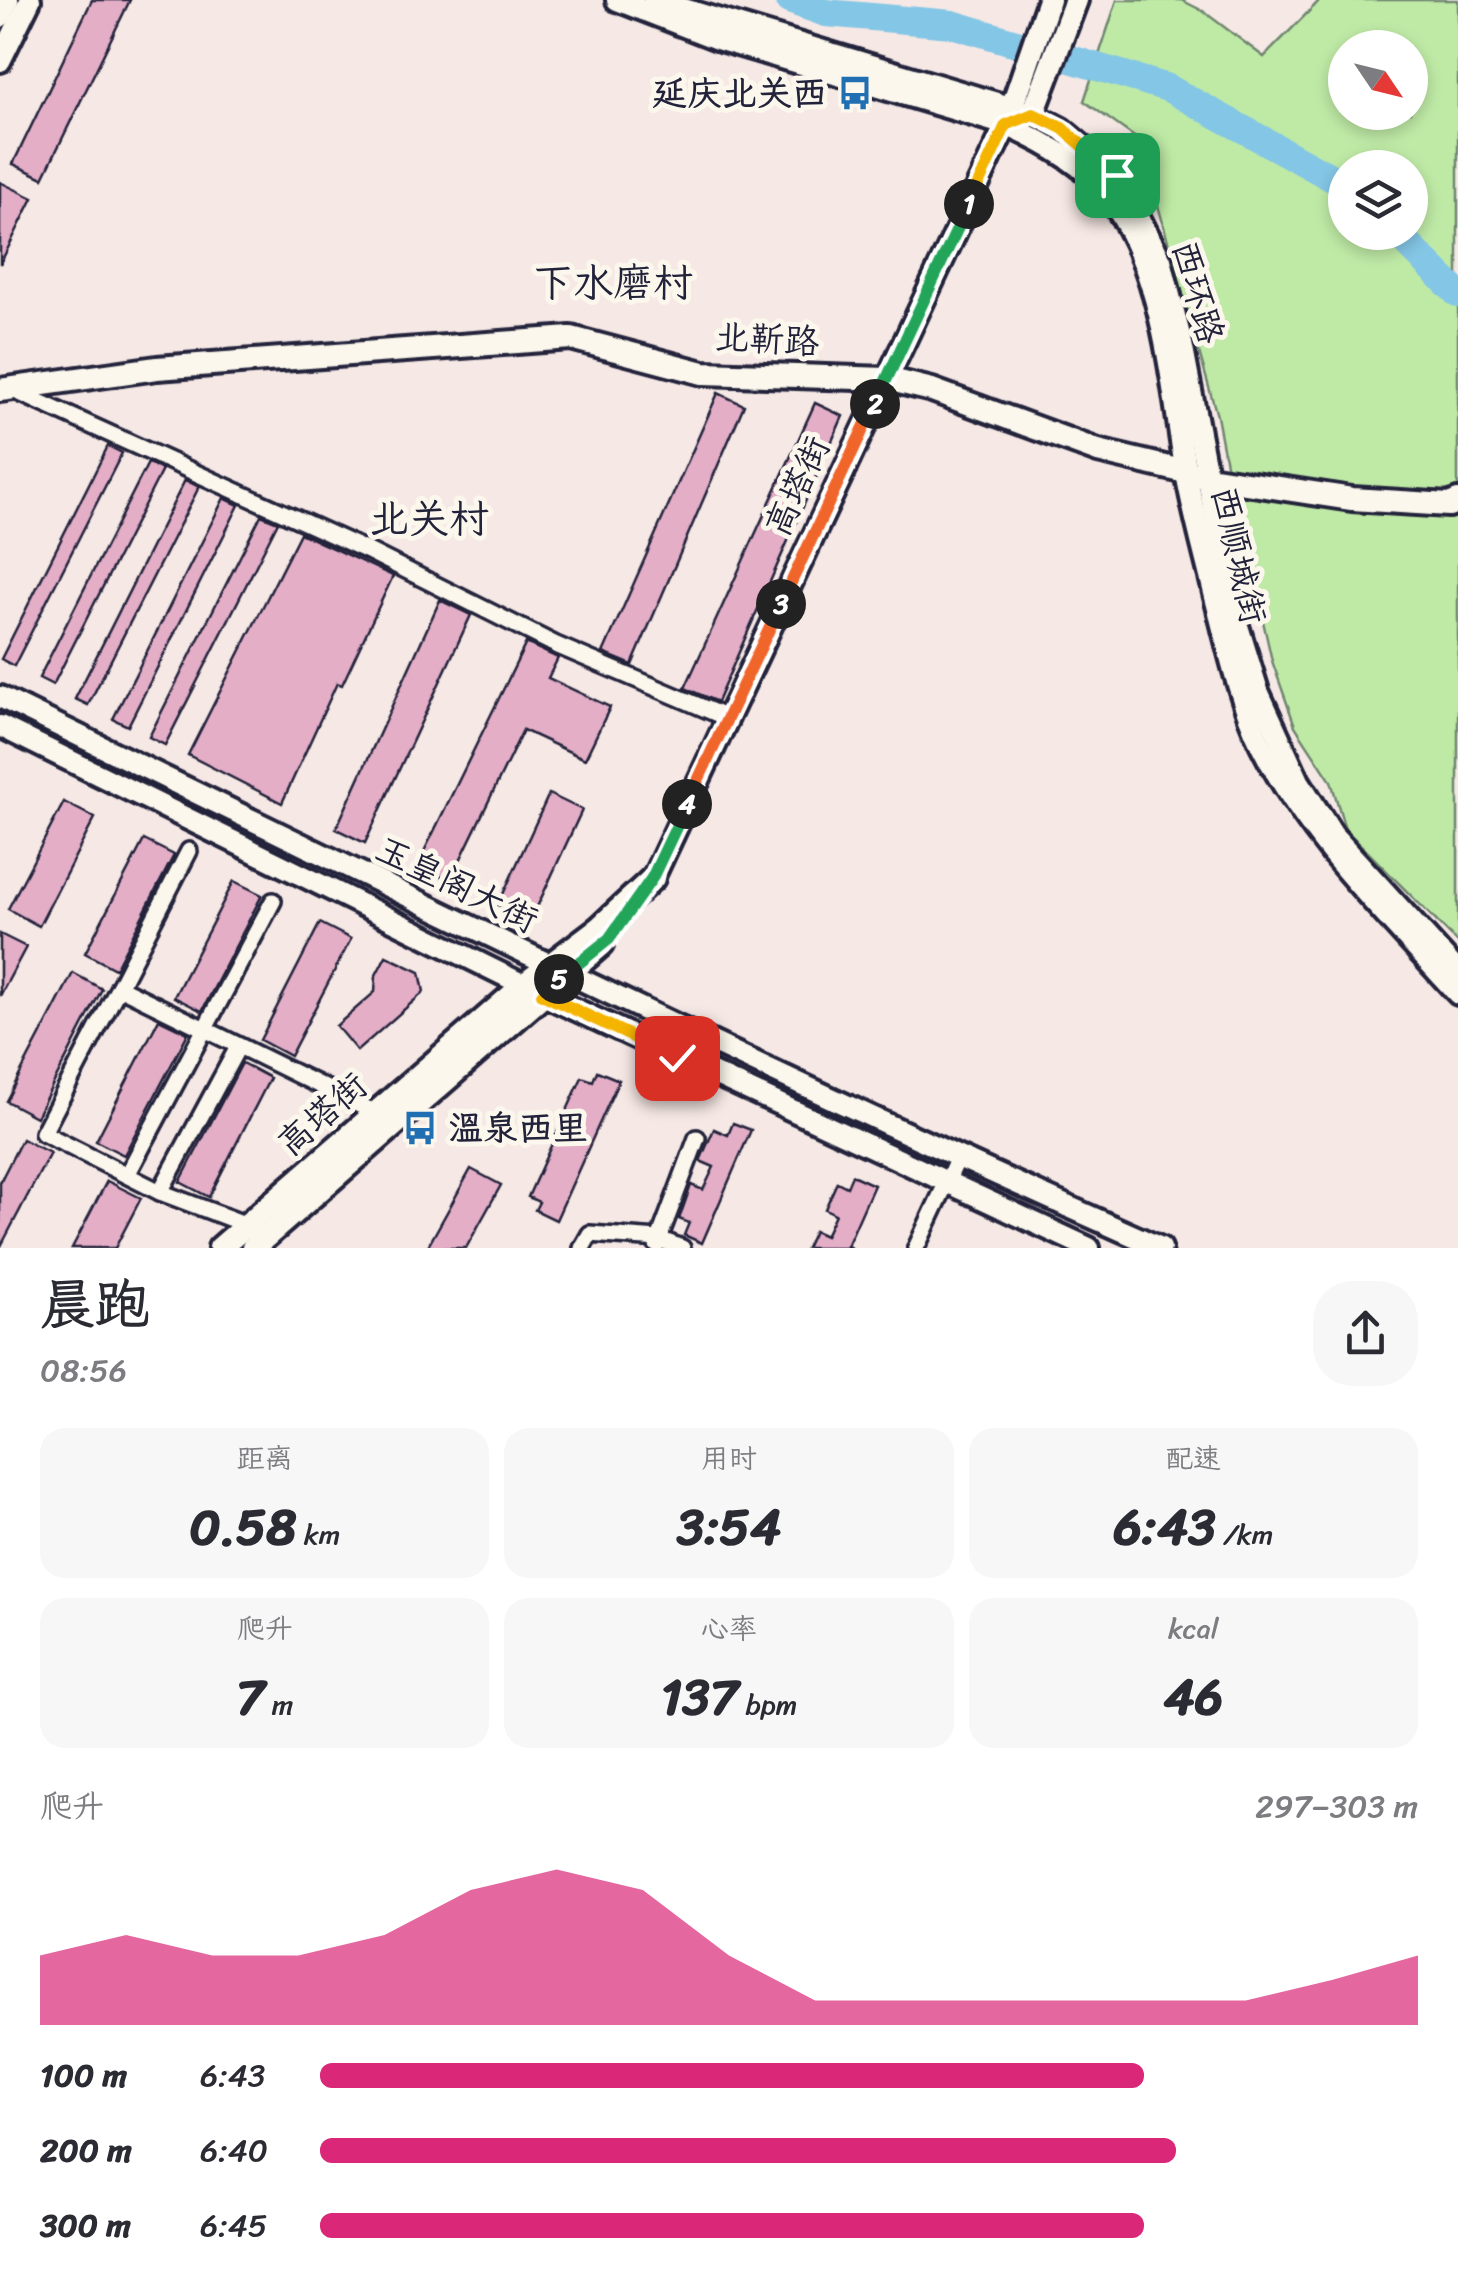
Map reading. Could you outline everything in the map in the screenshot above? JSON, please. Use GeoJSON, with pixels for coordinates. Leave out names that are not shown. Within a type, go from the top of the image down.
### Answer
{"type":"FeatureCollection","features":[{"type":"Feature","properties":{"kind":"main road"},"geometry":{"type":"LineString","coordinates":[[1032,82],[1049,0]]}},
{"type":"Feature","properties":{"kind":"main road"},"geometry":{"type":"LineString","coordinates":[[1017,115],[1076,0]]}},
{"type":"Feature","properties":{"kind":"main road","name":"北靳路"},"geometry":{"type":"LineString","coordinates":[[5,389],[157,368],[571,338],[703,372],[887,378],[932,390],[1098,451],[1196,475],[1352,499],[1450,505],[1458,501]]}},
{"type":"Feature","properties":{"kind":"main road","name":"高塔街"},"geometry":{"type":"LineString","coordinates":[[220,1248],[253,1238],[534,989],[557,970],[609,939],[652,878]]}},
{"type":"Feature","properties":{"kind":"street"},"geometry":{"type":"LineString","coordinates":[[0,17],[8,0]]}},
{"type":"Feature","properties":{"kind":"street"},"geometry":{"type":"LineString","coordinates":[[0,61],[30,0]]}},
{"type":"Feature","properties":{"kind":"street","name":"西环路"},"geometry":{"type":"LineString","coordinates":[[616,0],[717,39],[1017,115]]}},
{"type":"Feature","properties":{"kind":"street","name":"西环路"},"geometry":{"type":"LineString","coordinates":[[654,0],[1062,128],[1117,175],[1161,260],[1196,475]]}},
{"type":"Feature","properties":{"kind":"street","name":"高塔街"},"geometry":{"type":"LineString","coordinates":[[652,878],[887,378],[1017,115]]}},
{"type":"Feature","properties":{"kind":"street","name":"西顺城街"},"geometry":{"type":"LineString","coordinates":[[1017,115],[1104,190],[1131,233],[1155,305],[1233,610],[1253,675],[1299,780],[1333,836],[1458,972]]}},
{"type":"Feature","properties":{"kind":"street"},"geometry":{"type":"LineString","coordinates":[[5,389],[370,552],[556,645],[727,718]]}},
{"type":"Feature","properties":{"kind":"street","name":"西顺城街"},"geometry":{"type":"LineString","coordinates":[[1196,475],[1234,675],[1260,744],[1303,816],[1358,886],[1458,994]]}},
{"type":"Feature","properties":{"kind":"street","name":"玉皇阁大街"},"geometry":{"type":"LineString","coordinates":[[0,696],[557,970],[958,1158],[1162,1248]]}},
{"type":"Feature","properties":{"kind":"street","name":"玉皇阁大街"},"geometry":{"type":"LineString","coordinates":[[0,726],[534,989],[1088,1248]]}},
{"type":"Feature","properties":{"kind":"street"},"geometry":{"type":"LineString","coordinates":[[189,850],[43,1133],[253,1238]]}},
{"type":"Feature","properties":{"kind":"street"},"geometry":{"type":"LineString","coordinates":[[127,1175],[273,901]]}},
{"type":"Feature","properties":{"kind":"street"},"geometry":{"type":"LineString","coordinates":[[118,987],[386,1120]]}},
{"type":"Feature","properties":{"kind":"street"},"geometry":{"type":"LineString","coordinates":[[160,1192],[238,1047]]}},
{"type":"Feature","properties":{"kind":"street"},"geometry":{"type":"LineString","coordinates":[[657,1244],[698,1138]]}},
{"type":"Feature","properties":{"kind":"street"},"geometry":{"type":"LineString","coordinates":[[916,1248],[958,1158]]}},
{"type":"Feature","properties":{"kind":"street"},"geometry":{"type":"LineString","coordinates":[[582,1248],[590,1234],[682,1248]]}},
{"type":"Feature","properties":{"kind":"green space"},"geometry":{"type":"Polygon","coordinates":[[[1117,0],[1181,0],[1203,11],[1264,57],[1320,0],[1458,0],[1458,943],[1345,829],[1331,781],[1295,726],[1272,661],[1254,581],[1230,506],[1230,485],[1217,416],[1140,141],[1084,101],[1117,0]]]}},
{"type":"Feature","properties":{"kind":"building"},"geometry":{"type":"Polygon","coordinates":[[[92,0],[130,0],[43,178],[13,164],[92,0]]]}},
{"type":"Feature","properties":{"kind":"building"},"geometry":{"type":"Polygon","coordinates":[[[0,182],[33,198],[0,264],[0,182]]]}},
{"type":"Feature","properties":{"kind":"building"},"geometry":{"type":"Polygon","coordinates":[[[718,393],[744,405],[632,665],[603,653],[718,393]]]}},
{"type":"Feature","properties":{"kind":"building"},"geometry":{"type":"Polygon","coordinates":[[[815,403],[843,416],[717,702],[685,688],[815,403]]]}},
{"type":"Feature","properties":{"kind":"building"},"geometry":{"type":"Polygon","coordinates":[[[108,446],[122,453],[14,666],[1,659],[108,446]]]}},
{"type":"Feature","properties":{"kind":"building"},"geometry":{"type":"Polygon","coordinates":[[[148,463],[162,470],[53,685],[39,678],[148,463]]]}},
{"type":"Feature","properties":{"kind":"building"},"geometry":{"type":"Polygon","coordinates":[[[185,480],[199,487],[88,705],[75,699],[185,480]]]}},
{"type":"Feature","properties":{"kind":"building"},"geometry":{"type":"Polygon","coordinates":[[[224,498],[239,505],[128,726],[113,719],[224,498]]]}},
{"type":"Feature","properties":{"kind":"building"},"geometry":{"type":"Polygon","coordinates":[[[261,515],[278,522],[165,745],[149,737],[261,515]]]}},
{"type":"Feature","properties":{"kind":"building"},"geometry":{"type":"Polygon","coordinates":[[[300,533],[393,576],[342,685],[337,683],[282,803],[188,755],[300,533]]]}},
{"type":"Feature","properties":{"kind":"building"},"geometry":{"type":"Polygon","coordinates":[[[440,600],[471,615],[365,843],[336,829],[440,600]]]}},
{"type":"Feature","properties":{"kind":"building"},"geometry":{"type":"Polygon","coordinates":[[[526,643],[558,658],[548,678],[610,707],[585,759],[523,730],[450,881],[417,866],[526,643]]]}},
{"type":"Feature","properties":{"kind":"building"},"geometry":{"type":"Polygon","coordinates":[[[549,794],[582,810],[531,920],[498,905],[549,794]]]}},
{"type":"Feature","properties":{"kind":"building"},"geometry":{"type":"Polygon","coordinates":[[[64,802],[95,818],[39,926],[8,909],[64,802]]]}},
{"type":"Feature","properties":{"kind":"building"},"geometry":{"type":"Polygon","coordinates":[[[144,840],[174,855],[115,969],[85,953],[144,840]]]}},
{"type":"Feature","properties":{"kind":"building"},"geometry":{"type":"Polygon","coordinates":[[[234,881],[262,895],[202,1011],[174,997],[234,881]]]}},
{"type":"Feature","properties":{"kind":"building"},"geometry":{"type":"Polygon","coordinates":[[[320,923],[351,939],[290,1056],[260,1040],[320,923]]]}},
{"type":"Feature","properties":{"kind":"building"},"geometry":{"type":"Polygon","coordinates":[[[0,934],[26,947],[0,996],[0,934]]]}},
{"type":"Feature","properties":{"kind":"building"},"geometry":{"type":"Polygon","coordinates":[[[386,956],[420,972],[424,992],[357,1051],[336,1026],[375,992],[376,975],[386,956]]]}},
{"type":"Feature","properties":{"kind":"building"},"geometry":{"type":"Polygon","coordinates":[[[73,973],[102,989],[36,1117],[6,1101],[73,973]]]}},
{"type":"Feature","properties":{"kind":"building"},"geometry":{"type":"Polygon","coordinates":[[[159,1019],[188,1033],[124,1155],[96,1141],[159,1019]]]}},
{"type":"Feature","properties":{"kind":"building"},"geometry":{"type":"Polygon","coordinates":[[[242,1063],[270,1078],[209,1197],[180,1182],[242,1063]]]}},
{"type":"Feature","properties":{"kind":"building"},"geometry":{"type":"Polygon","coordinates":[[[597,1071],[619,1080],[556,1220],[535,1210],[539,1202],[528,1197],[582,1077],[593,1081],[597,1071]]]}},
{"type":"Feature","properties":{"kind":"building"},"geometry":{"type":"Polygon","coordinates":[[[733,1123],[751,1130],[702,1243],[684,1235],[689,1223],[679,1219],[691,1185],[703,1190],[714,1167],[700,1161],[714,1129],[728,1135],[733,1123]]]}},
{"type":"Feature","properties":{"kind":"building"},"geometry":{"type":"Polygon","coordinates":[[[22,1139],[50,1153],[0,1248],[0,1182],[22,1139]]]}},
{"type":"Feature","properties":{"kind":"building"},"geometry":{"type":"Polygon","coordinates":[[[471,1169],[501,1185],[466,1248],[427,1248],[471,1169]]]}},
{"type":"Feature","properties":{"kind":"building"},"geometry":{"type":"Polygon","coordinates":[[[852,1175],[874,1185],[847,1246],[852,1248],[806,1248],[814,1231],[825,1236],[835,1214],[825,1209],[837,1182],[847,1187],[852,1175]]]}},
{"type":"Feature","properties":{"kind":"building"},"geometry":{"type":"Polygon","coordinates":[[[107,1181],[141,1198],[115,1248],[72,1248],[107,1181]]]}},
{"type":"Feature","properties":{"kind":"waterway"},"geometry":{"type":"LineString","coordinates":[[789,0],[826,13],[952,24],[1168,88],[1328,176]]}},
{"type":"Feature","properties":{"kind":"waterway"},"geometry":{"type":"LineString","coordinates":[[1414,250],[1458,294]]}},
{"type":"Feature","properties":{"kind":"place","name":"延庆北关西"},"geometry":{"type":"Point","coordinates":[855,93]}},
{"type":"Feature","properties":{"kind":"place","name":"温泉西里"},"geometry":{"type":"Point","coordinates":[420,1128]}},
{"type":"Feature","properties":{"kind":"district","name":"下水磨村"},"geometry":{"type":"Point","coordinates":[613,282]}},
{"type":"Feature","properties":{"kind":"district","name":"北关村"},"geometry":{"type":"Point","coordinates":[429,518]}},
{"type":"Feature","properties":{"kind":"route"},"geometry":{"type":"LineString","coordinates":[[677,1058],[542,994],[609,939],[652,878],[1006,125],[1033,114],[1062,128],[1117,175]]}}]}
